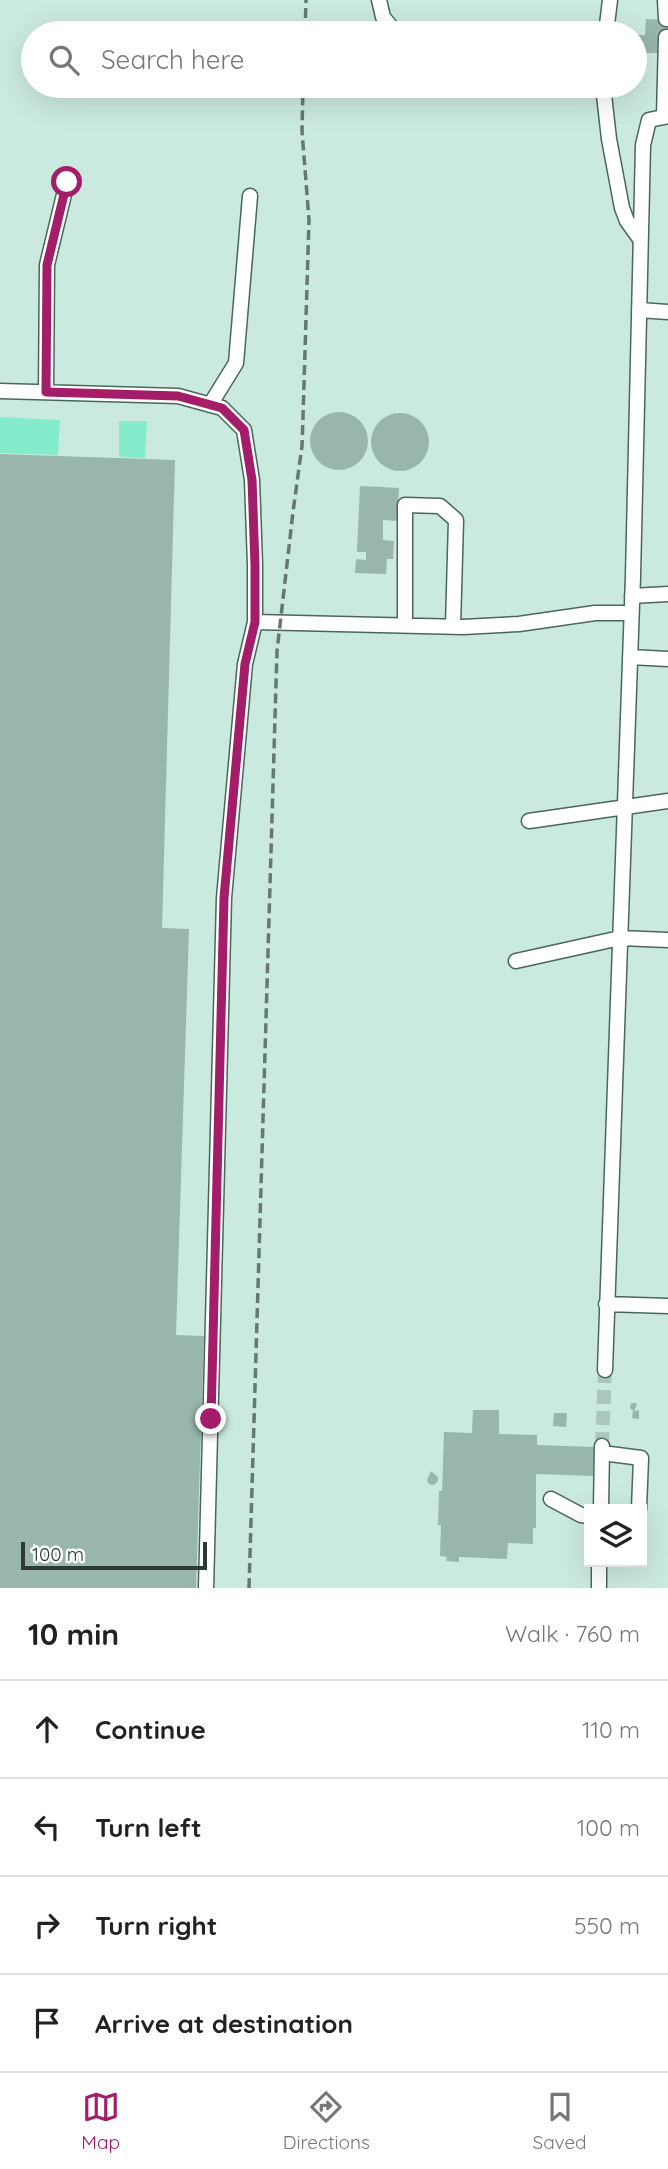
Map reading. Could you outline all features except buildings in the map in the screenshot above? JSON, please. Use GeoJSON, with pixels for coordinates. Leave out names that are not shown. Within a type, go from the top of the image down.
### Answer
{"type":"FeatureCollection","features":[{"type":"Feature","properties":{"kind":"lane"},"geometry":{"type":"LineString","coordinates":[[379,0],[386,21]]}},
{"type":"Feature","properties":{"kind":"lane"},"geometry":{"type":"LineString","coordinates":[[607,21],[610,0]]}},
{"type":"Feature","properties":{"kind":"lane"},"geometry":{"type":"LineString","coordinates":[[665,0],[666,19]]}},
{"type":"Feature","properties":{"kind":"lane"},"geometry":{"type":"LineString","coordinates":[[605,1370],[632,596],[643,145],[649,120],[666,117],[666,37]]}},
{"type":"Feature","properties":{"kind":"lane"},"geometry":{"type":"LineString","coordinates":[[604,98],[607,130],[622,208],[627,221],[640,239]]}},
{"type":"Feature","properties":{"kind":"lane"},"geometry":{"type":"LineString","coordinates":[[46,392],[47,265],[67,182]]}},
{"type":"Feature","properties":{"kind":"lane"},"geometry":{"type":"LineString","coordinates":[[210,405],[236,363],[250,196]]}},
{"type":"Feature","properties":{"kind":"lane"},"geometry":{"type":"LineString","coordinates":[[639,310],[668,312]]}},
{"type":"Feature","properties":{"kind":"lane"},"geometry":{"type":"LineString","coordinates":[[0,391],[178,396],[222,408],[244,430],[252,480],[255,622],[245,664],[224,898],[206,1588]]}},
{"type":"Feature","properties":{"kind":"lane"},"geometry":{"type":"LineString","coordinates":[[405,625],[405,505],[440,506],[456,520],[453,626]]}},
{"type":"Feature","properties":{"kind":"lane"},"geometry":{"type":"LineString","coordinates":[[632,596],[668,594]]}},
{"type":"Feature","properties":{"kind":"lane"},"geometry":{"type":"LineString","coordinates":[[255,622],[453,626],[513,624],[595,613],[631,613]]}},
{"type":"Feature","properties":{"kind":"lane"},"geometry":{"type":"LineString","coordinates":[[630,657],[668,659]]}},
{"type":"Feature","properties":{"kind":"lane"},"geometry":{"type":"LineString","coordinates":[[529,821],[668,801]]}},
{"type":"Feature","properties":{"kind":"lane"},"geometry":{"type":"LineString","coordinates":[[516,961],[620,938],[668,940]]}},
{"type":"Feature","properties":{"kind":"lane"},"geometry":{"type":"LineString","coordinates":[[606,1304],[668,1306]]}},
{"type":"Feature","properties":{"kind":"lane"},"geometry":{"type":"LineString","coordinates":[[601,1504],[602,1450],[641,1458],[639,1504]]}},
{"type":"Feature","properties":{"kind":"lane"},"geometry":{"type":"LineString","coordinates":[[551,1499],[584,1515]]}},
{"type":"Feature","properties":{"kind":"lane"},"geometry":{"type":"LineString","coordinates":[[599,1567],[599,1588]]}},
{"type":"Feature","properties":{"kind":"green space"},"geometry":{"type":"Polygon","coordinates":[[[0,417],[60,420],[58,455],[0,453],[0,417]]]}},
{"type":"Feature","properties":{"kind":"green space"},"geometry":{"type":"Polygon","coordinates":[[[119,421],[147,421],[145,458],[119,457],[119,421]]]}},
{"type":"Feature","properties":{"kind":"tunnel"},"geometry":{"type":"LineString","coordinates":[[602,1446],[605,1370]]}},
{"type":"Feature","properties":{"kind":"railway"},"geometry":{"type":"LineString","coordinates":[[305,21],[306,0]]}},
{"type":"Feature","properties":{"kind":"railway"},"geometry":{"type":"LineString","coordinates":[[249,1588],[277,651],[302,446],[309,220],[302,131],[303,98]]}},
{"type":"Feature","properties":{"kind":"route"},"geometry":{"type":"LineString","coordinates":[[67,182],[47,265],[46,392],[178,396],[222,408],[244,430],[252,480],[255,622],[245,664],[224,898],[211,1419]]}}]}
